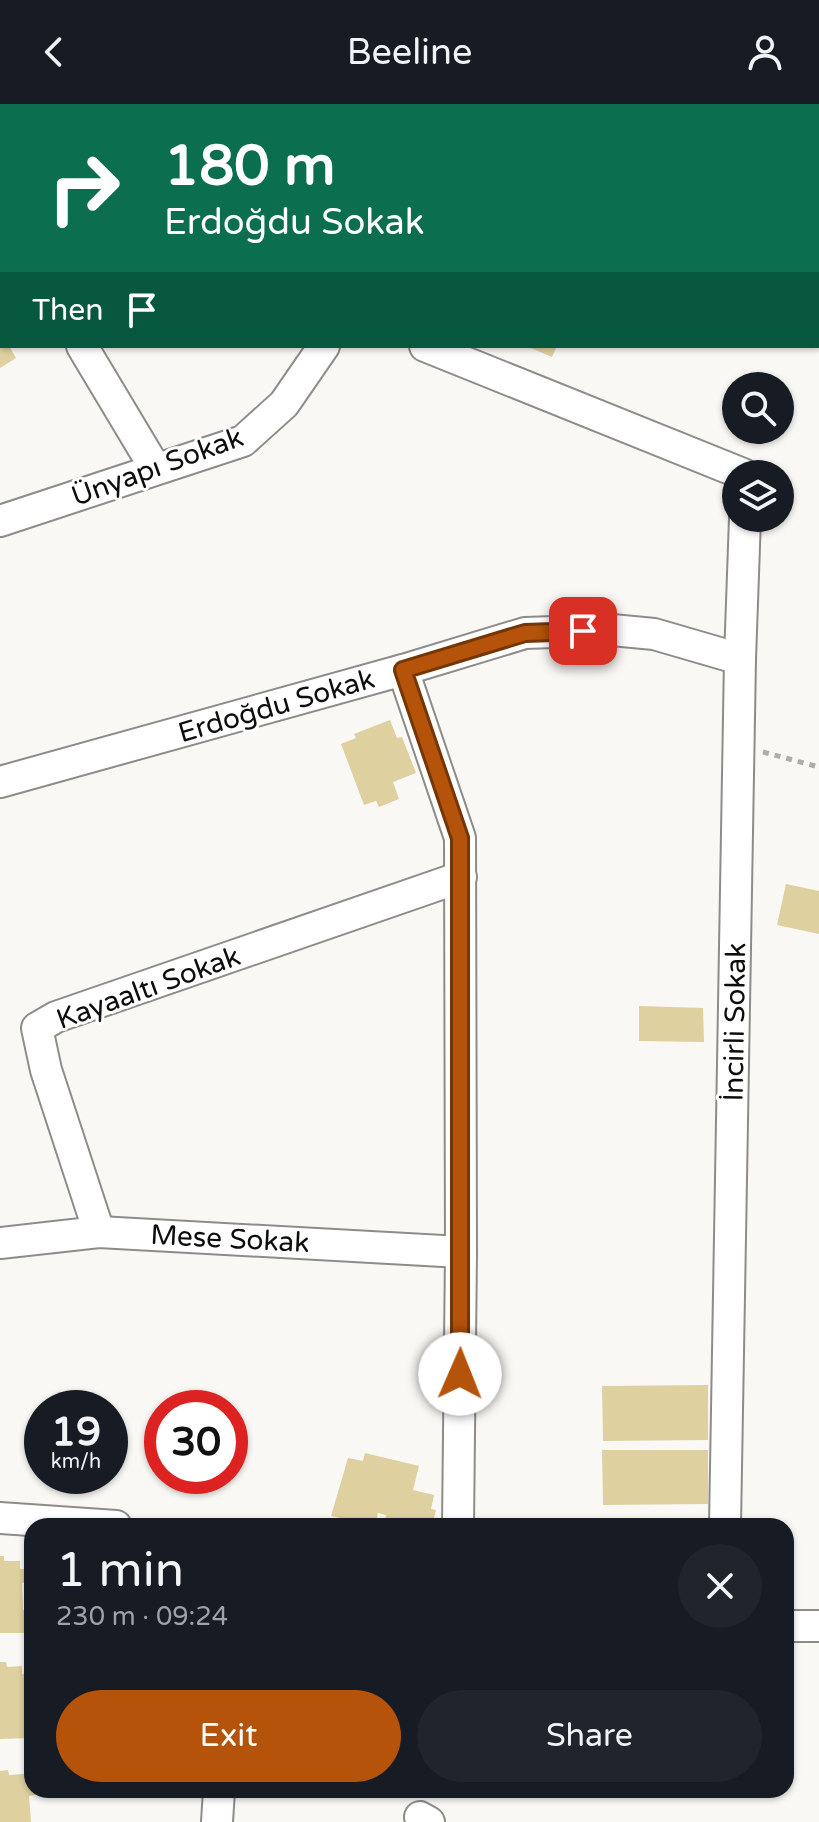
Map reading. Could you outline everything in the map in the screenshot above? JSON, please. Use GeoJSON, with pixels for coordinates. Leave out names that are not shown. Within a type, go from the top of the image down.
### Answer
{"type":"FeatureCollection","features":[{"type":"Feature","properties":{"kind":"street"},"geometry":{"type":"LineString","coordinates":[[83,348],[155,468]]}},
{"type":"Feature","properties":{"kind":"street","name":"Ünyapı Sokak"},"geometry":{"type":"LineString","coordinates":[[0,521],[243,441],[284,404],[323,348]]}},
{"type":"Feature","properties":{"kind":"street"},"geometry":{"type":"LineString","coordinates":[[430,348],[722,466]]}},
{"type":"Feature","properties":{"kind":"street","name":"İncirli Sokak"},"geometry":{"type":"LineString","coordinates":[[725,1518],[745,532]]}},
{"type":"Feature","properties":{"kind":"street","name":"Erdoğdu Sokak"},"geometry":{"type":"LineString","coordinates":[[0,782],[525,633],[612,630],[654,634],[740,659]]}},
{"type":"Feature","properties":{"kind":"street"},"geometry":{"type":"LineString","coordinates":[[403,670],[460,838],[458,1518]]}},
{"type":"Feature","properties":{"kind":"street","name":"Kayaaltı Sokak"},"geometry":{"type":"LineString","coordinates":[[99,1232],[46,1070],[37,1028],[56,1017],[461,877]]}},
{"type":"Feature","properties":{"kind":"street","name":"Mese Sokak"},"geometry":{"type":"LineString","coordinates":[[0,1243],[99,1232],[461,1252]]}},
{"type":"Feature","properties":{"kind":"street"},"geometry":{"type":"LineString","coordinates":[[0,1518],[24,1520]]}},
{"type":"Feature","properties":{"kind":"street"},"geometry":{"type":"LineString","coordinates":[[794,1626],[819,1626]]}},
{"type":"Feature","properties":{"kind":"street"},"geometry":{"type":"LineString","coordinates":[[217,1822],[218,1798]]}},
{"type":"Feature","properties":{"kind":"path"},"geometry":{"type":"LineString","coordinates":[[738,746],[819,767]]}},
{"type":"Feature","properties":{"kind":"building"},"geometry":{"type":"Polygon","coordinates":[[[0,348],[10,348],[16,358],[0,368],[0,348]]]}},
{"type":"Feature","properties":{"kind":"building"},"geometry":{"type":"Polygon","coordinates":[[[531,348],[556,348],[552,357],[531,348]]]}},
{"type":"Feature","properties":{"kind":"building"},"geometry":{"type":"Polygon","coordinates":[[[390,720],[397,738],[402,737],[416,773],[393,782],[399,799],[379,807],[376,801],[364,805],[341,744],[356,738],[354,734],[390,720]]]}},
{"type":"Feature","properties":{"kind":"building"},"geometry":{"type":"Polygon","coordinates":[[[786,884],[819,891],[819,934],[777,925],[786,884]]]}},
{"type":"Feature","properties":{"kind":"building"},"geometry":{"type":"Polygon","coordinates":[[[639,1006],[703,1008],[704,1042],[639,1041],[639,1006]]]}},
{"type":"Feature","properties":{"kind":"building"},"geometry":{"type":"Polygon","coordinates":[[[708,1385],[708,1440],[603,1441],[602,1386],[708,1385]]]}},
{"type":"Feature","properties":{"kind":"building"},"geometry":{"type":"Polygon","coordinates":[[[602,1450],[708,1450],[708,1504],[603,1505],[602,1450]]]}},
{"type":"Feature","properties":{"kind":"building"},"geometry":{"type":"Polygon","coordinates":[[[365,1453],[419,1466],[413,1490],[434,1495],[431,1509],[436,1510],[434,1518],[385,1518],[386,1515],[378,1513],[377,1518],[331,1516],[348,1458],[363,1461],[365,1453]]]}},
{"type":"Feature","properties":{"kind":"building"},"geometry":{"type":"Polygon","coordinates":[[[0,1556],[4,1556],[4,1561],[20,1561],[20,1569],[24,1569],[24,1633],[0,1633],[0,1556]]]}},
{"type":"Feature","properties":{"kind":"building"},"geometry":{"type":"Polygon","coordinates":[[[0,1662],[6,1662],[7,1667],[22,1666],[24,1674],[24,1738],[0,1739],[0,1662]]]}},
{"type":"Feature","properties":{"kind":"building"},"geometry":{"type":"Polygon","coordinates":[[[8,1770],[9,1775],[24,1774],[24,1798],[29,1798],[31,1822],[0,1822],[0,1771],[8,1770]]]}},
{"type":"Feature","properties":{"kind":"route"},"geometry":{"type":"LineString","coordinates":[[460,1374],[460,838],[403,670],[525,633],[583,631]]}}]}
